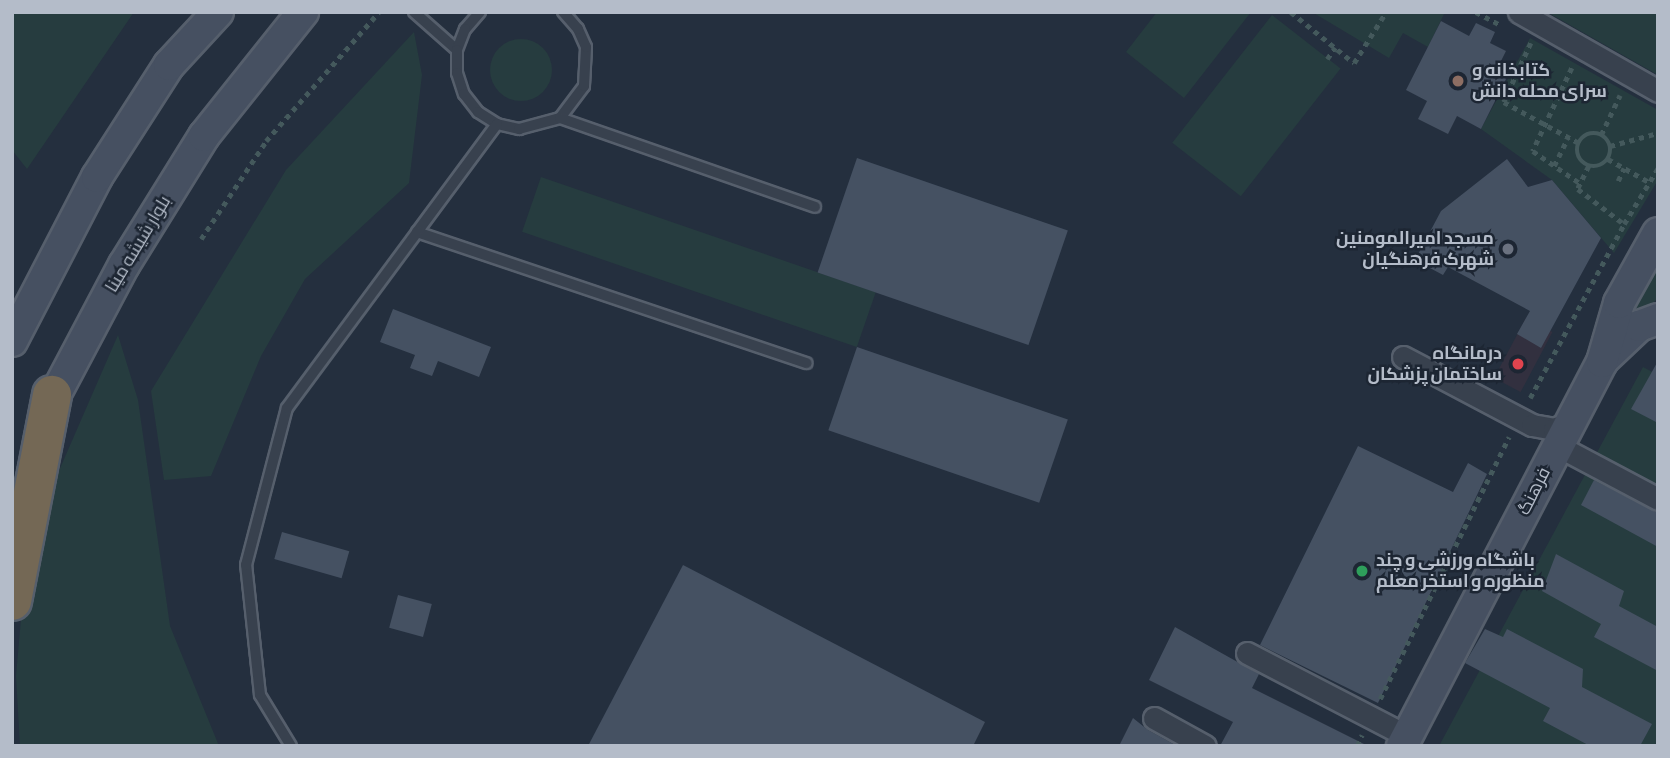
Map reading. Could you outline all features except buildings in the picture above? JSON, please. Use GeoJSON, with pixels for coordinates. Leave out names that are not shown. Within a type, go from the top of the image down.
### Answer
{"type":"FeatureCollection","features":[{"type":"Feature","properties":{"kind":"highway"},"geometry":{"type":"LineString","coordinates":[[12,601],[52,396]]}},
{"type":"Feature","properties":{"kind":"main road"},"geometry":{"type":"LineString","coordinates":[[12,341],[97,177],[169,65],[218,12]]}},
{"type":"Feature","properties":{"kind":"main road","name":"بلوار شیشه مینا"},"geometry":{"type":"LineString","coordinates":[[12,499],[52,396],[124,265],[204,136],[303,12]]}},
{"type":"Feature","properties":{"kind":"main road","name":"فرهنگ"},"geometry":{"type":"LineString","coordinates":[[1404,741],[1602,362],[1619,303],[1658,233]]}},
{"type":"Feature","properties":{"kind":"main road"},"geometry":{"type":"LineString","coordinates":[[1602,362],[1639,326],[1658,319]]}},
{"type":"Feature","properties":{"kind":"street"},"geometry":{"type":"LineString","coordinates":[[1518,12],[1658,91]]}},
{"type":"Feature","properties":{"kind":"street"},"geometry":{"type":"LineString","coordinates":[[1403,357],[1519,418],[1564,434],[1658,499]]}},
{"type":"Feature","properties":{"kind":"street"},"geometry":{"type":"LineString","coordinates":[[1247,653],[1371,718],[1404,741]]}},
{"type":"Feature","properties":{"kind":"street"},"geometry":{"type":"LineString","coordinates":[[1154,718],[1205,746]]}},
{"type":"Feature","properties":{"kind":"lane"},"geometry":{"type":"LineString","coordinates":[[414,12],[457,50]]}},
{"type":"Feature","properties":{"kind":"lane"},"geometry":{"type":"LineString","coordinates":[[480,12],[466,29],[457,50],[457,73],[464,94],[478,112],[497,124],[519,129],[560,118],[815,207]]}},
{"type":"Feature","properties":{"kind":"lane"},"geometry":{"type":"LineString","coordinates":[[560,118],[579,95],[588,67],[578,29],[563,12]]}},
{"type":"Feature","properties":{"kind":"lane"},"geometry":{"type":"LineString","coordinates":[[291,746],[260,695],[246,565],[287,408],[497,124]]}},
{"type":"Feature","properties":{"kind":"lane"},"geometry":{"type":"LineString","coordinates":[[417,232],[807,363]]}},
{"type":"Feature","properties":{"kind":"path"},"geometry":{"type":"LineString","coordinates":[[201,239],[266,141],[379,12]]}},
{"type":"Feature","properties":{"kind":"path"},"geometry":{"type":"LineString","coordinates":[[1291,12],[1354,63],[1386,12]]}},
{"type":"Feature","properties":{"kind":"path"},"geometry":{"type":"LineString","coordinates":[[1540,48],[1531,43],[1504,102],[1579,143]]}},
{"type":"Feature","properties":{"kind":"path"},"geometry":{"type":"LineString","coordinates":[[1327,59],[1335,48]]}},
{"type":"Feature","properties":{"kind":"path"},"geometry":{"type":"LineString","coordinates":[[1560,60],[1584,74]]}},
{"type":"Feature","properties":{"kind":"path"},"geometry":{"type":"LineString","coordinates":[[1572,67],[1533,151],[1580,184]]}},
{"type":"Feature","properties":{"kind":"path"},"geometry":{"type":"LineString","coordinates":[[1608,88],[1630,100]]}},
{"type":"Feature","properties":{"kind":"path"},"geometry":{"type":"LineString","coordinates":[[1601,135],[1620,94]]}},
{"type":"Feature","properties":{"kind":"path"},"geometry":{"type":"LineString","coordinates":[[1610,146],[1658,133]]}},
{"type":"Feature","properties":{"kind":"path"},"geometry":{"type":"LineString","coordinates":[[1589,166],[1579,158],[1579,143],[1586,135],[1601,135]]}},
{"type":"Feature","properties":{"kind":"path"},"geometry":{"type":"LineString","coordinates":[[1601,135],[1610,146],[1608,159]]}},
{"type":"Feature","properties":{"kind":"path"},"geometry":{"type":"LineString","coordinates":[[1554,166],[1568,137]]}},
{"type":"Feature","properties":{"kind":"path"},"geometry":{"type":"LineString","coordinates":[[1625,223],[1578,189],[1589,166],[1608,159],[1649,182]]}},
{"type":"Feature","properties":{"kind":"path"},"geometry":{"type":"LineString","coordinates":[[1618,181],[1624,168]]}},
{"type":"Feature","properties":{"kind":"path"},"geometry":{"type":"LineString","coordinates":[[1356,746],[1519,418],[1625,223],[1658,168]]}},
{"type":"Feature","properties":{"kind":"shaded area","name":"درمانگاه ساختمان پزشکان"},"geometry":{"type":"Polygon","coordinates":[[[1526,318],[1552,332],[1521,392],[1494,378],[1526,318]]]}},
{"type":"Feature","properties":{"kind":"green space"},"geometry":{"type":"Polygon","coordinates":[[[12,12],[134,12],[27,169],[12,150],[12,12]]]}},
{"type":"Feature","properties":{"kind":"green space"},"geometry":{"type":"Polygon","coordinates":[[[1157,12],[1251,12],[1184,98],[1126,52],[1157,12]]]}},
{"type":"Feature","properties":{"kind":"green space"},"geometry":{"type":"Polygon","coordinates":[[[1312,12],[1445,12],[1428,47],[1403,33],[1389,58],[1312,12]]]}},
{"type":"Feature","properties":{"kind":"green space"},"geometry":{"type":"Polygon","coordinates":[[[1547,12],[1658,12],[1658,75],[1547,12]]]}},
{"type":"Feature","properties":{"kind":"green space"},"geometry":{"type":"Polygon","coordinates":[[[1272,15],[1341,69],[1241,196],[1172,143],[1272,15]]]}},
{"type":"Feature","properties":{"kind":"green space"},"geometry":{"type":"Polygon","coordinates":[[[414,32],[422,75],[409,183],[305,279],[261,356],[211,476],[164,480],[151,391],[286,170],[414,32]]]}},
{"type":"Feature","properties":{"kind":"green space"},"geometry":{"type":"Polygon","coordinates":[[[1530,38],[1658,110],[1658,180],[1614,253],[1552,180],[1481,129],[1530,38]]]}},
{"type":"Feature","properties":{"kind":"green space"},"geometry":{"type":"Polygon","coordinates":[[[515,39],[527,39],[543,48],[550,58],[550,82],[543,92],[527,101],[515,101],[504,96],[495,87],[490,76],[490,64],[495,53],[504,44],[515,39]]]}},
{"type":"Feature","properties":{"kind":"green space"},"geometry":{"type":"Polygon","coordinates":[[[541,177],[876,292],[857,347],[522,232],[541,177]]]}},
{"type":"Feature","properties":{"kind":"green space"},"geometry":{"type":"Polygon","coordinates":[[[1658,246],[1658,298],[1615,341],[1658,246]]]}},
{"type":"Feature","properties":{"kind":"green space"},"geometry":{"type":"Polygon","coordinates":[[[118,335],[138,400],[170,626],[219,746],[20,746],[16,676],[23,596],[48,496],[118,335]]]}},
{"type":"Feature","properties":{"kind":"green space"},"geometry":{"type":"Polygon","coordinates":[[[1643,367],[1658,375],[1658,746],[1439,746],[1643,367]]]}},
{"type":"Feature","properties":{"kind":"place","name":"کتابخانه و سرای محله دانش"},"geometry":{"type":"Point","coordinates":[1458,81]}},
{"type":"Feature","properties":{"kind":"place","name":"مسجد امیرالمومنین شهرک فرهنگیان"},"geometry":{"type":"Point","coordinates":[1508,249]}},
{"type":"Feature","properties":{"kind":"place","name":"درمانگاه ساختمان پزشکان"},"geometry":{"type":"Point","coordinates":[1518,364]}},
{"type":"Feature","properties":{"kind":"place","name":"باشگاه ورزشی و چند منظوره و استخر معلم"},"geometry":{"type":"Point","coordinates":[1362,571]}}]}
